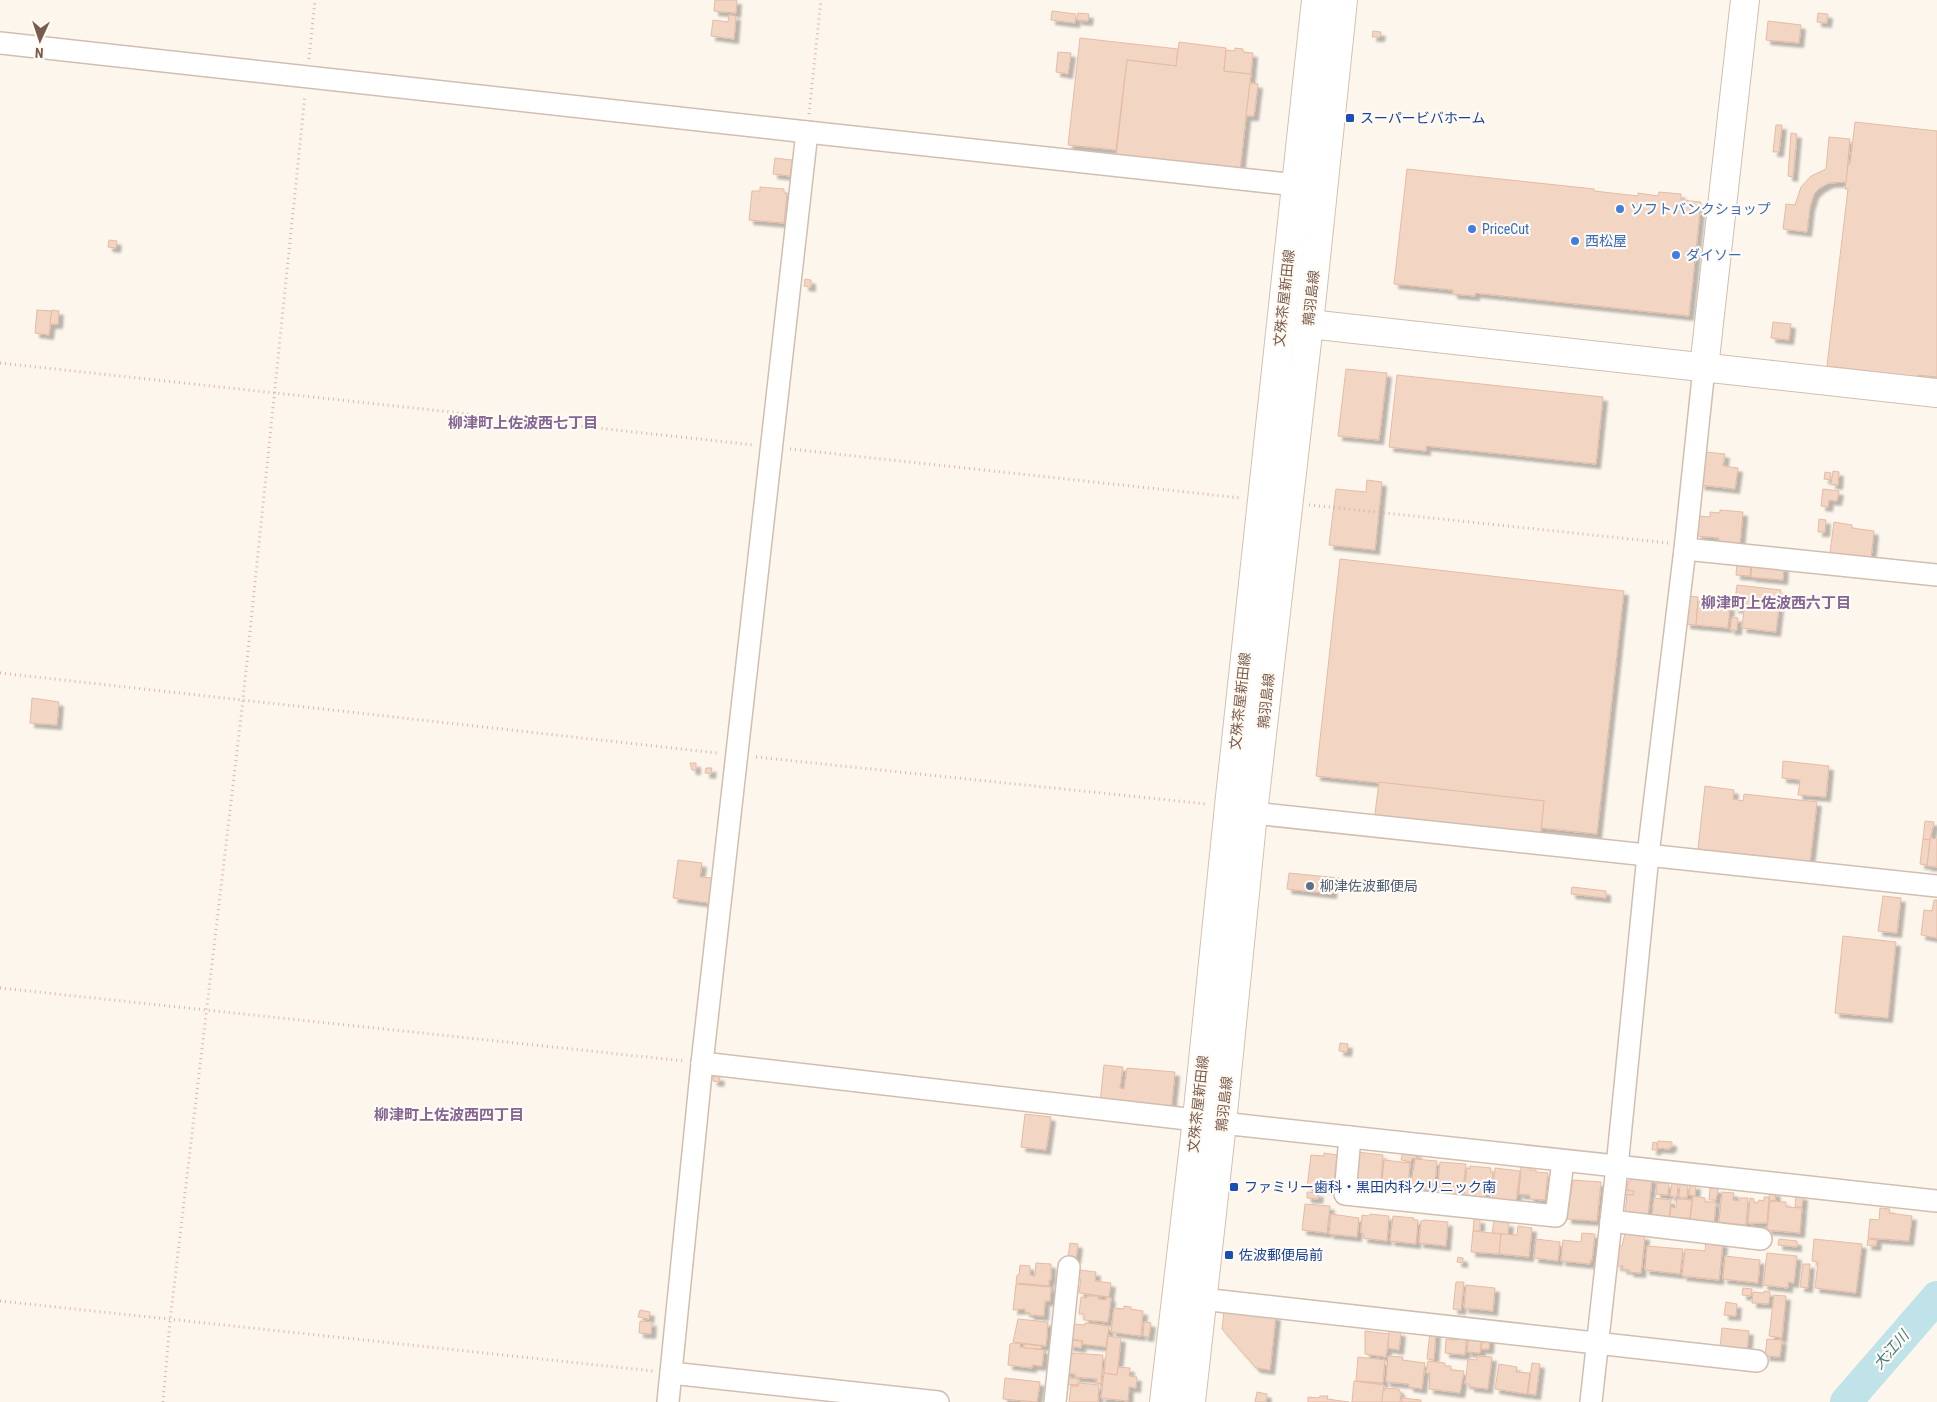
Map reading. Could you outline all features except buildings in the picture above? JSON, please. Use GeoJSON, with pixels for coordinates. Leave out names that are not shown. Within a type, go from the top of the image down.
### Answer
{"type":"FeatureCollection","features":[{"type":"Feature","properties":{"kind":"main road","name":"文殊茶屋新田線"},"geometry":{"type":"LineString","coordinates":[[1241,810],[1261,500],[1316,0]]}},
{"type":"Feature","properties":{"kind":"main road","name":"鶉羽島線"},"geometry":{"type":"LineString","coordinates":[[1191,1402],[1202,1299],[1209,1121],[1241,810],[1288,502],[1343,0]]}},
{"type":"Feature","properties":{"kind":"main road"},"geometry":{"type":"LineString","coordinates":[[1704,368],[1745,0]]}},
{"type":"Feature","properties":{"kind":"main road"},"geometry":{"type":"LineString","coordinates":[[1309,324],[1937,393]]}},
{"type":"Feature","properties":{"kind":"main road","name":"文殊茶屋新田線"},"geometry":{"type":"LineString","coordinates":[[1164,1402],[1209,1121]]}},
{"type":"Feature","properties":{"kind":"street"},"geometry":{"type":"LineString","coordinates":[[0,43],[1296,184]]}},
{"type":"Feature","properties":{"kind":"street"},"geometry":{"type":"LineString","coordinates":[[668,1402],[702,1063],[807,132]]}},
{"type":"Feature","properties":{"kind":"street"},"geometry":{"type":"LineString","coordinates":[[1591,1402],[1596,1342],[1617,1167],[1648,855],[1685,549],[1704,368]]}},
{"type":"Feature","properties":{"kind":"street"},"geometry":{"type":"LineString","coordinates":[[1685,549],[1937,574]]}},
{"type":"Feature","properties":{"kind":"street"},"geometry":{"type":"LineString","coordinates":[[1241,810],[1937,886]]}},
{"type":"Feature","properties":{"kind":"street"},"geometry":{"type":"LineString","coordinates":[[702,1063],[1617,1167],[1937,1201]]}},
{"type":"Feature","properties":{"kind":"street"},"geometry":{"type":"LineString","coordinates":[[1350,1137],[1345,1194],[1556,1216],[1563,1160]]}},
{"type":"Feature","properties":{"kind":"street"},"geometry":{"type":"LineString","coordinates":[[1611,1222],[1761,1239]]}},
{"type":"Feature","properties":{"kind":"street"},"geometry":{"type":"LineString","coordinates":[[1055,1402],[1070,1267]]}},
{"type":"Feature","properties":{"kind":"street"},"geometry":{"type":"LineString","coordinates":[[1202,1299],[1757,1361]]}},
{"type":"Feature","properties":{"kind":"street"},"geometry":{"type":"LineString","coordinates":[[671,1373],[938,1402]]}},
{"type":"Feature","properties":{"kind":"path"},"geometry":{"type":"LineString","coordinates":[[163,1402],[170,1320],[243,700],[315,0]]}},
{"type":"Feature","properties":{"kind":"path"},"geometry":{"type":"LineString","coordinates":[[807,132],[821,0]]}},
{"type":"Feature","properties":{"kind":"path"},"geometry":{"type":"LineString","coordinates":[[0,363],[1261,500]]}},
{"type":"Feature","properties":{"kind":"path"},"geometry":{"type":"LineString","coordinates":[[1288,502],[1672,543],[1685,549]]}},
{"type":"Feature","properties":{"kind":"path"},"geometry":{"type":"LineString","coordinates":[[0,673],[738,756],[1241,810]]}},
{"type":"Feature","properties":{"kind":"path"},"geometry":{"type":"LineString","coordinates":[[0,988],[702,1063]]}},
{"type":"Feature","properties":{"kind":"path"},"geometry":{"type":"LineString","coordinates":[[0,1301],[671,1373]]}},
{"type":"Feature","properties":{"kind":"waterway","name":"大江川"},"geometry":{"type":"LineString","coordinates":[[1846,1402],[1937,1297]]}},
{"type":"Feature","properties":{"kind":"place","name":"スーパービバホーム"},"geometry":{"type":"Point","coordinates":[1350,118]}},
{"type":"Feature","properties":{"kind":"place","name":"ソフトバンクショップ"},"geometry":{"type":"Point","coordinates":[1620,209]}},
{"type":"Feature","properties":{"kind":"place","name":"PriceCut"},"geometry":{"type":"Point","coordinates":[1472,229]}},
{"type":"Feature","properties":{"kind":"place","name":"西松屋"},"geometry":{"type":"Point","coordinates":[1575,241]}},
{"type":"Feature","properties":{"kind":"place","name":"ダイソー"},"geometry":{"type":"Point","coordinates":[1676,255]}},
{"type":"Feature","properties":{"kind":"place","name":"柳津佐波郵便局"},"geometry":{"type":"Point","coordinates":[1310,886]}},
{"type":"Feature","properties":{"kind":"place","name":"ファミリー歯科・黒田内科クリニック南"},"geometry":{"type":"Point","coordinates":[1234,1187]}},
{"type":"Feature","properties":{"kind":"place","name":"佐波郵便局前"},"geometry":{"type":"Point","coordinates":[1229,1255]}},
{"type":"Feature","properties":{"kind":"district","name":"柳津町上佐波西七丁目"},"geometry":{"type":"Point","coordinates":[523,423]}},
{"type":"Feature","properties":{"kind":"district","name":"柳津町上佐波西六丁目"},"geometry":{"type":"Point","coordinates":[1776,603]}},
{"type":"Feature","properties":{"kind":"district","name":"柳津町上佐波西四丁目"},"geometry":{"type":"Point","coordinates":[449,1115]}}]}
